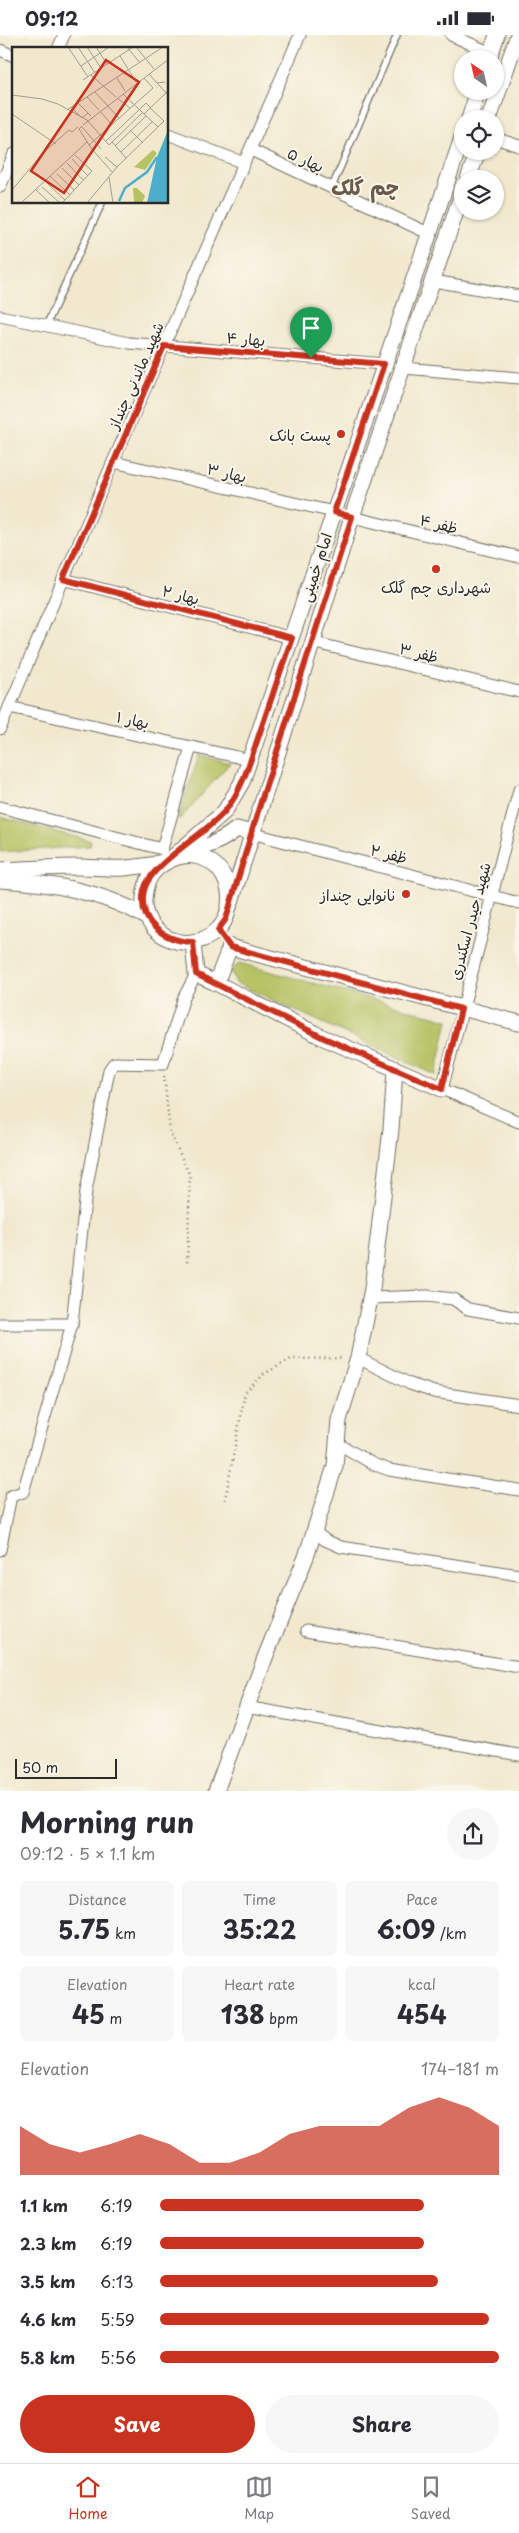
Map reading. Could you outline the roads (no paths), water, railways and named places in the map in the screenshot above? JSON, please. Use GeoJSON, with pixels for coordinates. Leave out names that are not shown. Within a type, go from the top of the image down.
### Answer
{"type":"FeatureCollection","features":[{"type":"Feature","properties":{"kind":"street"},"geometry":{"type":"LineString","coordinates":[[59,47],[64,35]]}},
{"type":"Feature","properties":{"kind":"street","name":"شهید ماندنی چنداز"},"geometry":{"type":"LineString","coordinates":[[0,729],[113,462],[300,35]]}},
{"type":"Feature","properties":{"kind":"street"},"geometry":{"type":"LineString","coordinates":[[451,35],[479,50]]}},
{"type":"Feature","properties":{"kind":"street"},"geometry":{"type":"LineString","coordinates":[[492,50],[497,35]]}},
{"type":"Feature","properties":{"kind":"street"},"geometry":{"type":"LineString","coordinates":[[492,110],[518,35]]}},
{"type":"Feature","properties":{"kind":"street"},"geometry":{"type":"LineString","coordinates":[[0,50],[12,55]]}},
{"type":"Feature","properties":{"kind":"street"},"geometry":{"type":"LineString","coordinates":[[169,134],[244,163]]}},
{"type":"Feature","properties":{"kind":"street"},"geometry":{"type":"LineString","coordinates":[[504,141],[519,146]]}},
{"type":"Feature","properties":{"kind":"street","name":"بهار ۵"},"geometry":{"type":"LineString","coordinates":[[251,150],[430,234]]}},
{"type":"Feature","properties":{"kind":"street"},"geometry":{"type":"LineString","coordinates":[[0,187],[8,158]]}},
{"type":"Feature","properties":{"kind":"street","name":"امام خمینی"},"geometry":{"type":"LineString","coordinates":[[171,859],[225,811],[235,797],[251,760],[455,160]]}},
{"type":"Feature","properties":{"kind":"street"},"geometry":{"type":"LineString","coordinates":[[440,206],[454,211]]}},
{"type":"Feature","properties":{"kind":"street","name":"امام خمینی"},"geometry":{"type":"LineString","coordinates":[[230,905],[311,642],[454,218]]}},
{"type":"Feature","properties":{"kind":"street"},"geometry":{"type":"LineString","coordinates":[[434,281],[519,296]]}},
{"type":"Feature","properties":{"kind":"street","name":"بهار ۴"},"geometry":{"type":"LineString","coordinates":[[0,316],[129,343],[384,364]]}},
{"type":"Feature","properties":{"kind":"street"},"geometry":{"type":"LineString","coordinates":[[404,368],[519,378]]}},
{"type":"Feature","properties":{"kind":"street","name":"بهار ۳"},"geometry":{"type":"LineString","coordinates":[[113,462],[334,512]]}},
{"type":"Feature","properties":{"kind":"street"},"geometry":{"type":"LineString","coordinates":[[334,512],[352,517]]}},
{"type":"Feature","properties":{"kind":"street","name":"ظفر ۴"},"geometry":{"type":"LineString","coordinates":[[352,517],[519,557]]}},
{"type":"Feature","properties":{"kind":"street","name":"بهار ۲"},"geometry":{"type":"LineString","coordinates":[[63,579],[292,638]]}},
{"type":"Feature","properties":{"kind":"street","name":"ظفر ۳"},"geometry":{"type":"LineString","coordinates":[[311,642],[519,692]]}},
{"type":"Feature","properties":{"kind":"street","name":"بهار ۱"},"geometry":{"type":"LineString","coordinates":[[9,707],[251,760]]}},
{"type":"Feature","properties":{"kind":"street"},"geometry":{"type":"LineString","coordinates":[[0,807],[162,849],[191,747]]}},
{"type":"Feature","properties":{"kind":"street","name":"شهید حیدر اسکندری"},"geometry":{"type":"LineString","coordinates":[[442,1089],[461,1009],[519,790]]}},
{"type":"Feature","properties":{"kind":"street"},"geometry":{"type":"LineString","coordinates":[[0,870],[86,867],[123,868],[153,864],[171,859],[183,856],[196,856],[208,861],[219,869],[226,880],[230,892],[230,905],[226,919],[218,930],[206,938],[193,942],[179,942],[166,937],[155,929],[147,917],[144,889],[150,877],[159,866],[171,859],[204,847],[237,829],[251,833]]}},
{"type":"Feature","properties":{"kind":"street","name":"ظفر ۲"},"geometry":{"type":"LineString","coordinates":[[251,833],[519,903]]}},
{"type":"Feature","properties":{"kind":"street"},"geometry":{"type":"LineString","coordinates":[[86,867],[98,874],[99,879],[97,886],[86,892]]}},
{"type":"Feature","properties":{"kind":"street"},"geometry":{"type":"LineString","coordinates":[[0,880],[29,882],[86,892],[112,899],[147,917]]}},
{"type":"Feature","properties":{"kind":"street"},"geometry":{"type":"LineString","coordinates":[[218,930],[230,947],[519,1023]]}},
{"type":"Feature","properties":{"kind":"street"},"geometry":{"type":"LineString","coordinates":[[0,1550],[11,1496],[23,1492],[72,1324],[86,1191],[109,1070],[114,1063],[163,1064],[184,997],[196,974],[193,942]]}},
{"type":"Feature","properties":{"kind":"street"},"geometry":{"type":"LineString","coordinates":[[216,983],[230,947]]}},
{"type":"Feature","properties":{"kind":"street"},"geometry":{"type":"LineString","coordinates":[[196,974],[324,1038],[519,1122]]}},
{"type":"Feature","properties":{"kind":"street"},"geometry":{"type":"LineString","coordinates":[[216,1791],[246,1707],[306,1557],[335,1466],[339,1420],[358,1358],[370,1299],[391,1129],[395,1070]]}},
{"type":"Feature","properties":{"kind":"street"},"geometry":{"type":"LineString","coordinates":[[370,1299],[427,1296],[453,1299],[468,1309],[519,1318]]}},
{"type":"Feature","properties":{"kind":"street"},"geometry":{"type":"LineString","coordinates":[[0,1324],[72,1324]]}},
{"type":"Feature","properties":{"kind":"street"},"geometry":{"type":"LineString","coordinates":[[358,1358],[410,1384],[434,1392],[519,1405]]}},
{"type":"Feature","properties":{"kind":"street"},"geometry":{"type":"LineString","coordinates":[[337,1443],[373,1465],[389,1470],[519,1490]]}},
{"type":"Feature","properties":{"kind":"street"},"geometry":{"type":"LineString","coordinates":[[314,1531],[325,1540],[342,1547],[519,1575]]}},
{"type":"Feature","properties":{"kind":"street"},"geometry":{"type":"LineString","coordinates":[[306,1631],[519,1667]]}},
{"type":"Feature","properties":{"kind":"street"},"geometry":{"type":"LineString","coordinates":[[246,1707],[519,1755]]}},
{"type":"Feature","properties":{"kind":"lane"},"geometry":{"type":"LineString","coordinates":[[332,187],[397,35]]}},
{"type":"Feature","properties":{"kind":"lane"},"geometry":{"type":"LineString","coordinates":[[46,326],[102,204]]}},
{"type":"Feature","properties":{"kind":"place","name":"پست بانک"},"geometry":{"type":"Point","coordinates":[341,434]}},
{"type":"Feature","properties":{"kind":"place","name":"شهرداری چم گلک"},"geometry":{"type":"Point","coordinates":[436,569]}},
{"type":"Feature","properties":{"kind":"place","name":"نانوایی چنداز"},"geometry":{"type":"Point","coordinates":[406,894]}},
{"type":"Feature","properties":{"kind":"district","name":"چم گلک"},"geometry":{"type":"Point","coordinates":[365,187]}}]}
